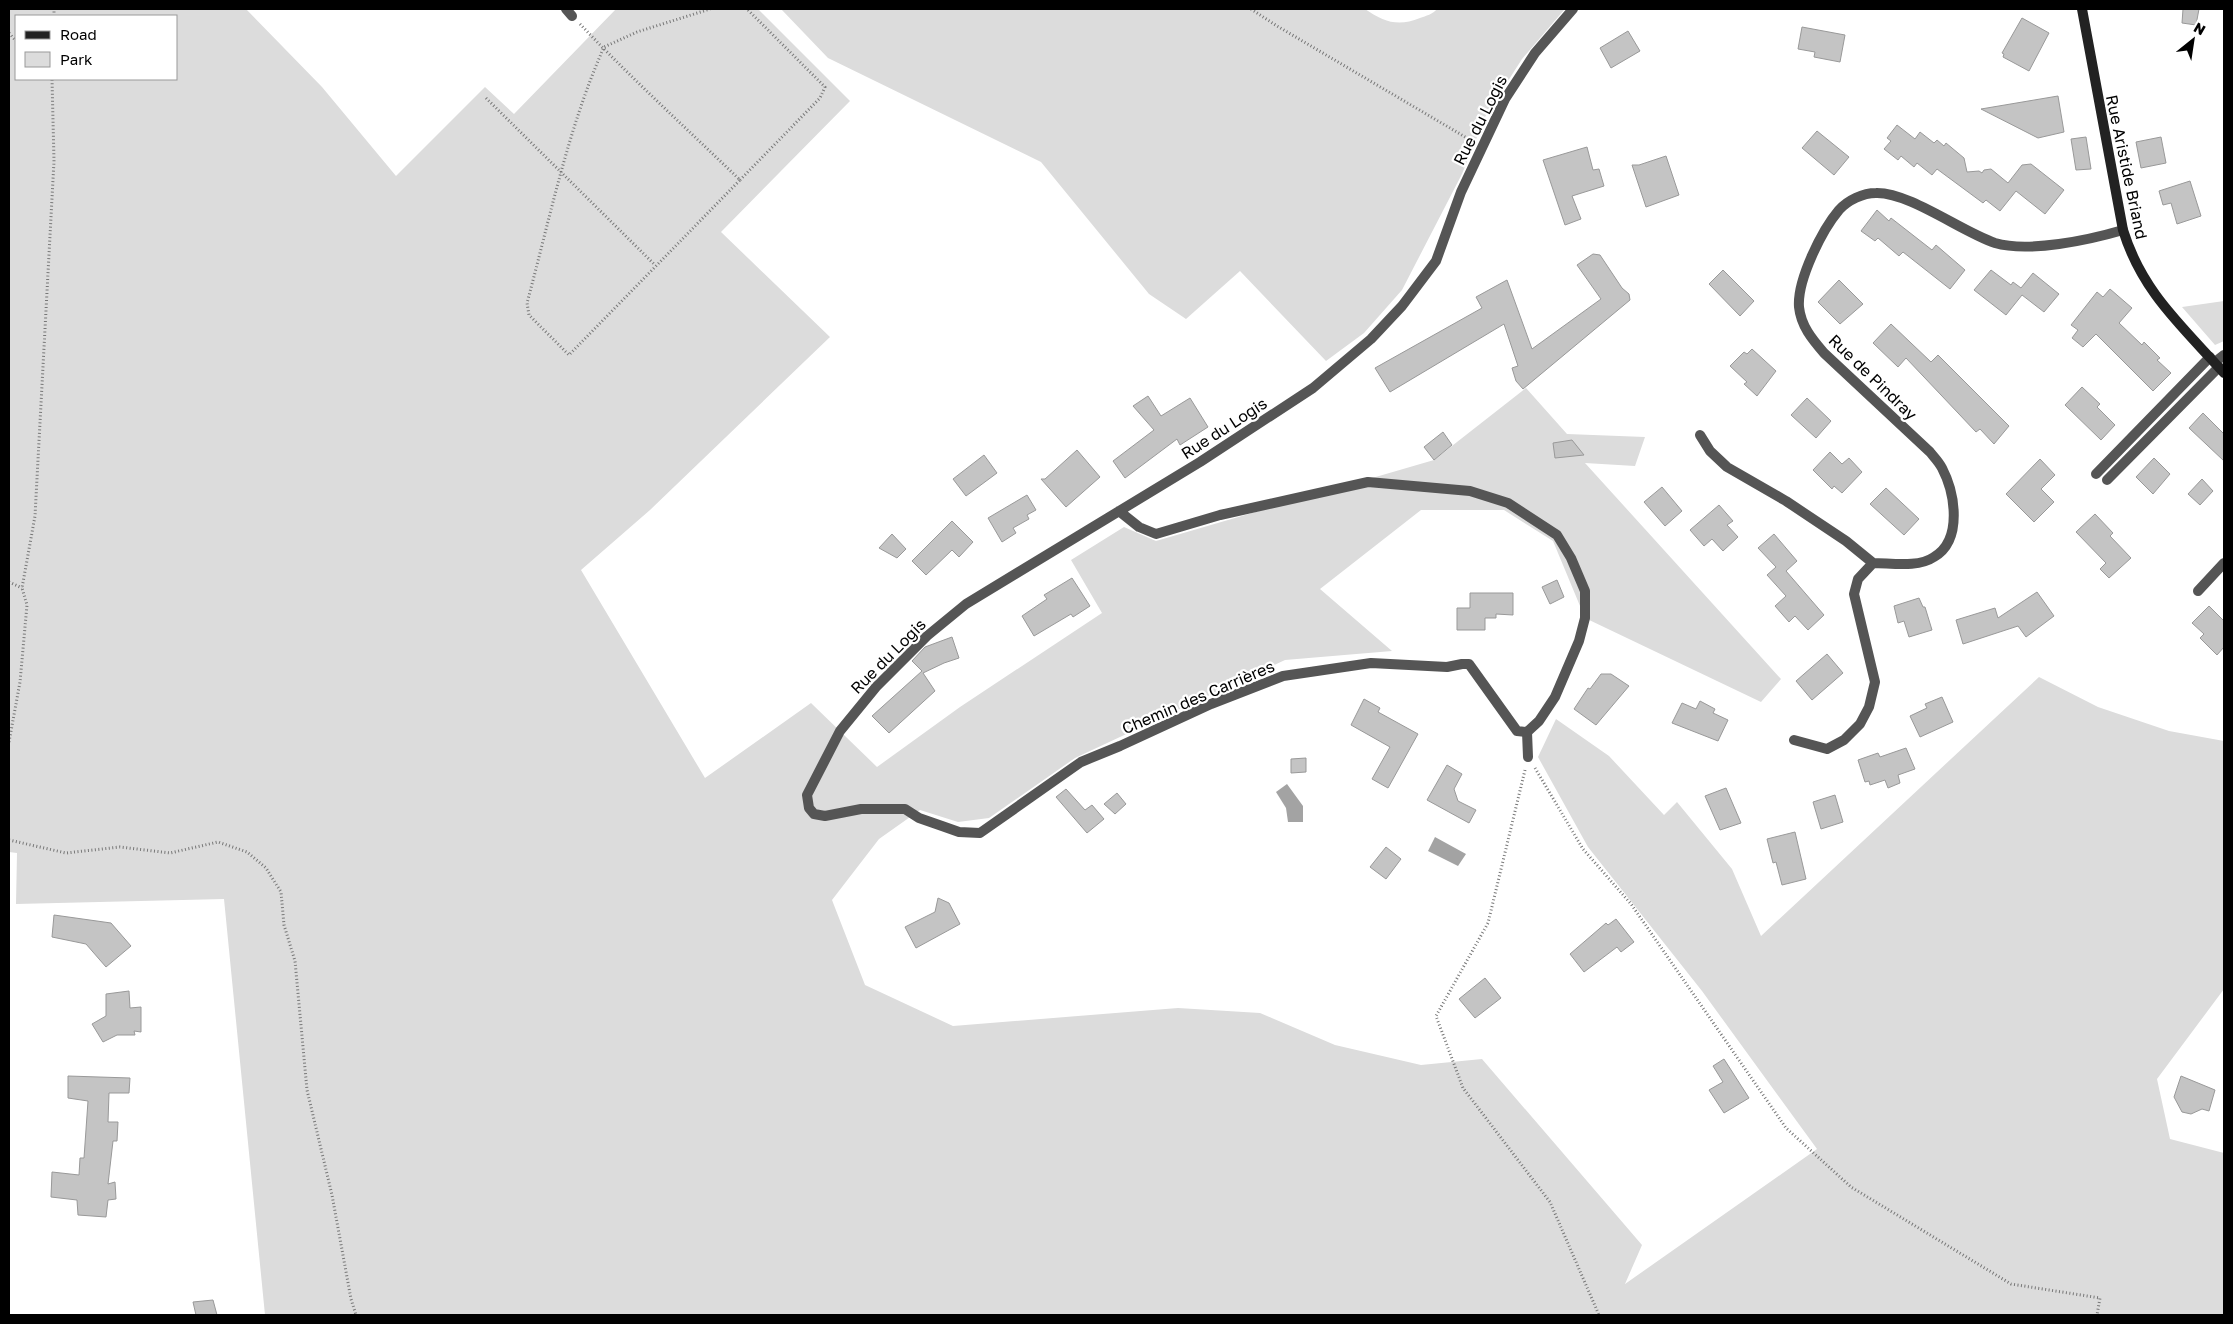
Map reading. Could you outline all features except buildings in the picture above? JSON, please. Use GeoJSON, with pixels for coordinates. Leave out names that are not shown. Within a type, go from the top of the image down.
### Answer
{"type":"FeatureCollection","features":[{"type":"Feature","properties":{"kind":"street","name":"Rue du Logis"},"geometry":{"type":"LineString","coordinates":[[808,795],[840,731],[852,715],[904,656],[966,604],[1119,511],[1313,388],[1371,339],[1402,306],[1436,261],[1448,224],[1481,147],[1519,76],[1573,9]]}},
{"type":"Feature","properties":{"kind":"street","name":"Rue Aristide Briand"},"geometry":{"type":"LineString","coordinates":[[2082,9],[2123,230],[2131,255],[2150,290],[2217,365]]}},
{"type":"Feature","properties":{"kind":"street","name":"Rue de Pindray"},"geometry":{"type":"LineString","coordinates":[[1873,563],[1922,562],[1934,558],[1947,543],[1952,530],[1952,500],[1941,467],[1930,452],[1824,353],[1809,335],[1802,320],[1799,306],[1800,289],[1806,268],[1839,209],[1851,200],[1864,194],[1891,195],[1979,236],[2009,246],[2097,238],[2123,230]]}},
{"type":"Feature","properties":{"kind":"street"},"geometry":{"type":"LineString","coordinates":[[2107,480],[2217,365],[2224,355]]}},
{"type":"Feature","properties":{"kind":"street"},"geometry":{"type":"LineString","coordinates":[[2096,474],[2217,365]]}},
{"type":"Feature","properties":{"kind":"street"},"geometry":{"type":"LineString","coordinates":[[1700,435],[1718,460],[1727,467],[1794,506],[1846,541],[1873,563],[1858,579],[1854,594],[1875,682],[1869,707],[1860,724],[1844,740],[1827,750],[1794,740]]}},
{"type":"Feature","properties":{"kind":"street"},"geometry":{"type":"LineString","coordinates":[[1119,511],[1138,527],[1156,534],[1220,515],[1368,482],[1470,490],[1508,504],[1557,534],[1571,558],[1586,591],[1585,618],[1579,641],[1555,696],[1539,721],[1526,732],[1528,757]]}},
{"type":"Feature","properties":{"kind":"street"},"geometry":{"type":"LineString","coordinates":[[2198,591],[2224,563]]}},
{"type":"Feature","properties":{"kind":"street","name":"Chemin des Carrières"},"geometry":{"type":"LineString","coordinates":[[808,795],[809,808],[814,814],[825,816],[861,809],[905,810],[920,818],[959,832],[980,833],[1081,762],[1211,704],[1283,676],[1371,663],[1447,668],[1469,664],[1517,731],[1526,732]]}},
{"type":"Feature","properties":{"kind":"path"},"geometry":{"type":"LineString","coordinates":[[710,9],[637,32],[604,48],[591,76],[562,173],[527,303],[529,315],[569,355],[820,98],[826,87],[747,9]]}},
{"type":"Feature","properties":{"kind":"path"},"geometry":{"type":"LineString","coordinates":[[1252,9],[1277,26],[1481,147]]}},
{"type":"Feature","properties":{"kind":"path"},"geometry":{"type":"LineString","coordinates":[[569,12],[740,180]]}},
{"type":"Feature","properties":{"kind":"path"},"geometry":{"type":"LineString","coordinates":[[9,742],[20,682],[27,605],[22,588],[34,516],[54,161],[52,80]]}},
{"type":"Feature","properties":{"kind":"path"},"geometry":{"type":"LineString","coordinates":[[486,98],[655,265]]}},
{"type":"Feature","properties":{"kind":"path"},"geometry":{"type":"LineString","coordinates":[[9,582],[22,588]]}},
{"type":"Feature","properties":{"kind":"path"},"geometry":{"type":"LineString","coordinates":[[1528,757],[1488,923],[1436,1016],[1463,1088],[1550,1202],[1599,1315]]}},
{"type":"Feature","properties":{"kind":"path"},"geometry":{"type":"LineString","coordinates":[[1528,757],[1583,849],[1632,904],[1786,1128],[1851,1187],[2011,1284],[2100,1298],[2097,1315]]}},
{"type":"Feature","properties":{"kind":"path"},"geometry":{"type":"LineString","coordinates":[[9,840],[66,853],[120,847],[170,852],[218,842],[247,852],[266,868],[281,892],[284,924],[295,961],[307,1090],[332,1195],[351,1299],[356,1315]]}},
{"type":"Feature","properties":{"kind":"green space"},"geometry":{"type":"Polygon","coordinates":[[[9,9],[246,9],[322,87],[396,176],[485,87],[514,114],[616,9],[758,9],[850,101],[721,232],[830,337],[650,510],[581,570],[705,778],[811,703],[877,767],[960,707],[1102,613],[1071,560],[1124,527],[1156,541],[1434,460],[1526,388],[1567,434],[1645,437],[1635,466],[1585,463],[1781,679],[1761,702],[1585,618],[1553,541],[1504,510],[1421,510],[1320,589],[1392,651],[1285,660],[1075,758],[989,818],[958,822],[920,810],[879,839],[832,900],[865,985],[953,1026],[1178,1008],[1260,1013],[1335,1045],[1421,1065],[1482,1059],[1642,1245],[1625,1284],[1817,1149],[1702,991],[1588,847],[1538,757],[1556,719],[1609,756],[1664,815],[1677,802],[1732,869],[1761,936],[2039,677],[2098,707],[2169,731],[2224,741],[2224,989],[2157,1079],[2170,1139],[2224,1153],[2224,1315],[265,1315],[224,899],[16,904],[17,853],[9,852],[9,9]]]}},
{"type":"Feature","properties":{"kind":"green space"},"geometry":{"type":"Polygon","coordinates":[[[781,9],[1365,9],[1385,20],[1398,23],[1412,21],[1431,14],[1437,9],[1564,10],[1522,59],[1485,117],[1462,174],[1402,290],[1364,333],[1326,361],[1240,271],[1186,319],[1149,294],[1041,162],[828,58],[781,9]]]}},
{"type":"Feature","properties":{"kind":"green space"},"geometry":{"type":"Polygon","coordinates":[[[2224,301],[2224,341],[2215,345],[2182,307],[2224,301]]]}},
{"type":"Feature","properties":{"kind":"shaded area"},"geometry":{"type":"Polygon","coordinates":[[[1287,784],[1303,806],[1303,822],[1288,822],[1286,808],[1276,792],[1287,784]]]}},
{"type":"Feature","properties":{"kind":"shaded area"},"geometry":{"type":"Polygon","coordinates":[[[1435,837],[1466,854],[1458,866],[1428,851],[1435,837]]]}}]}
